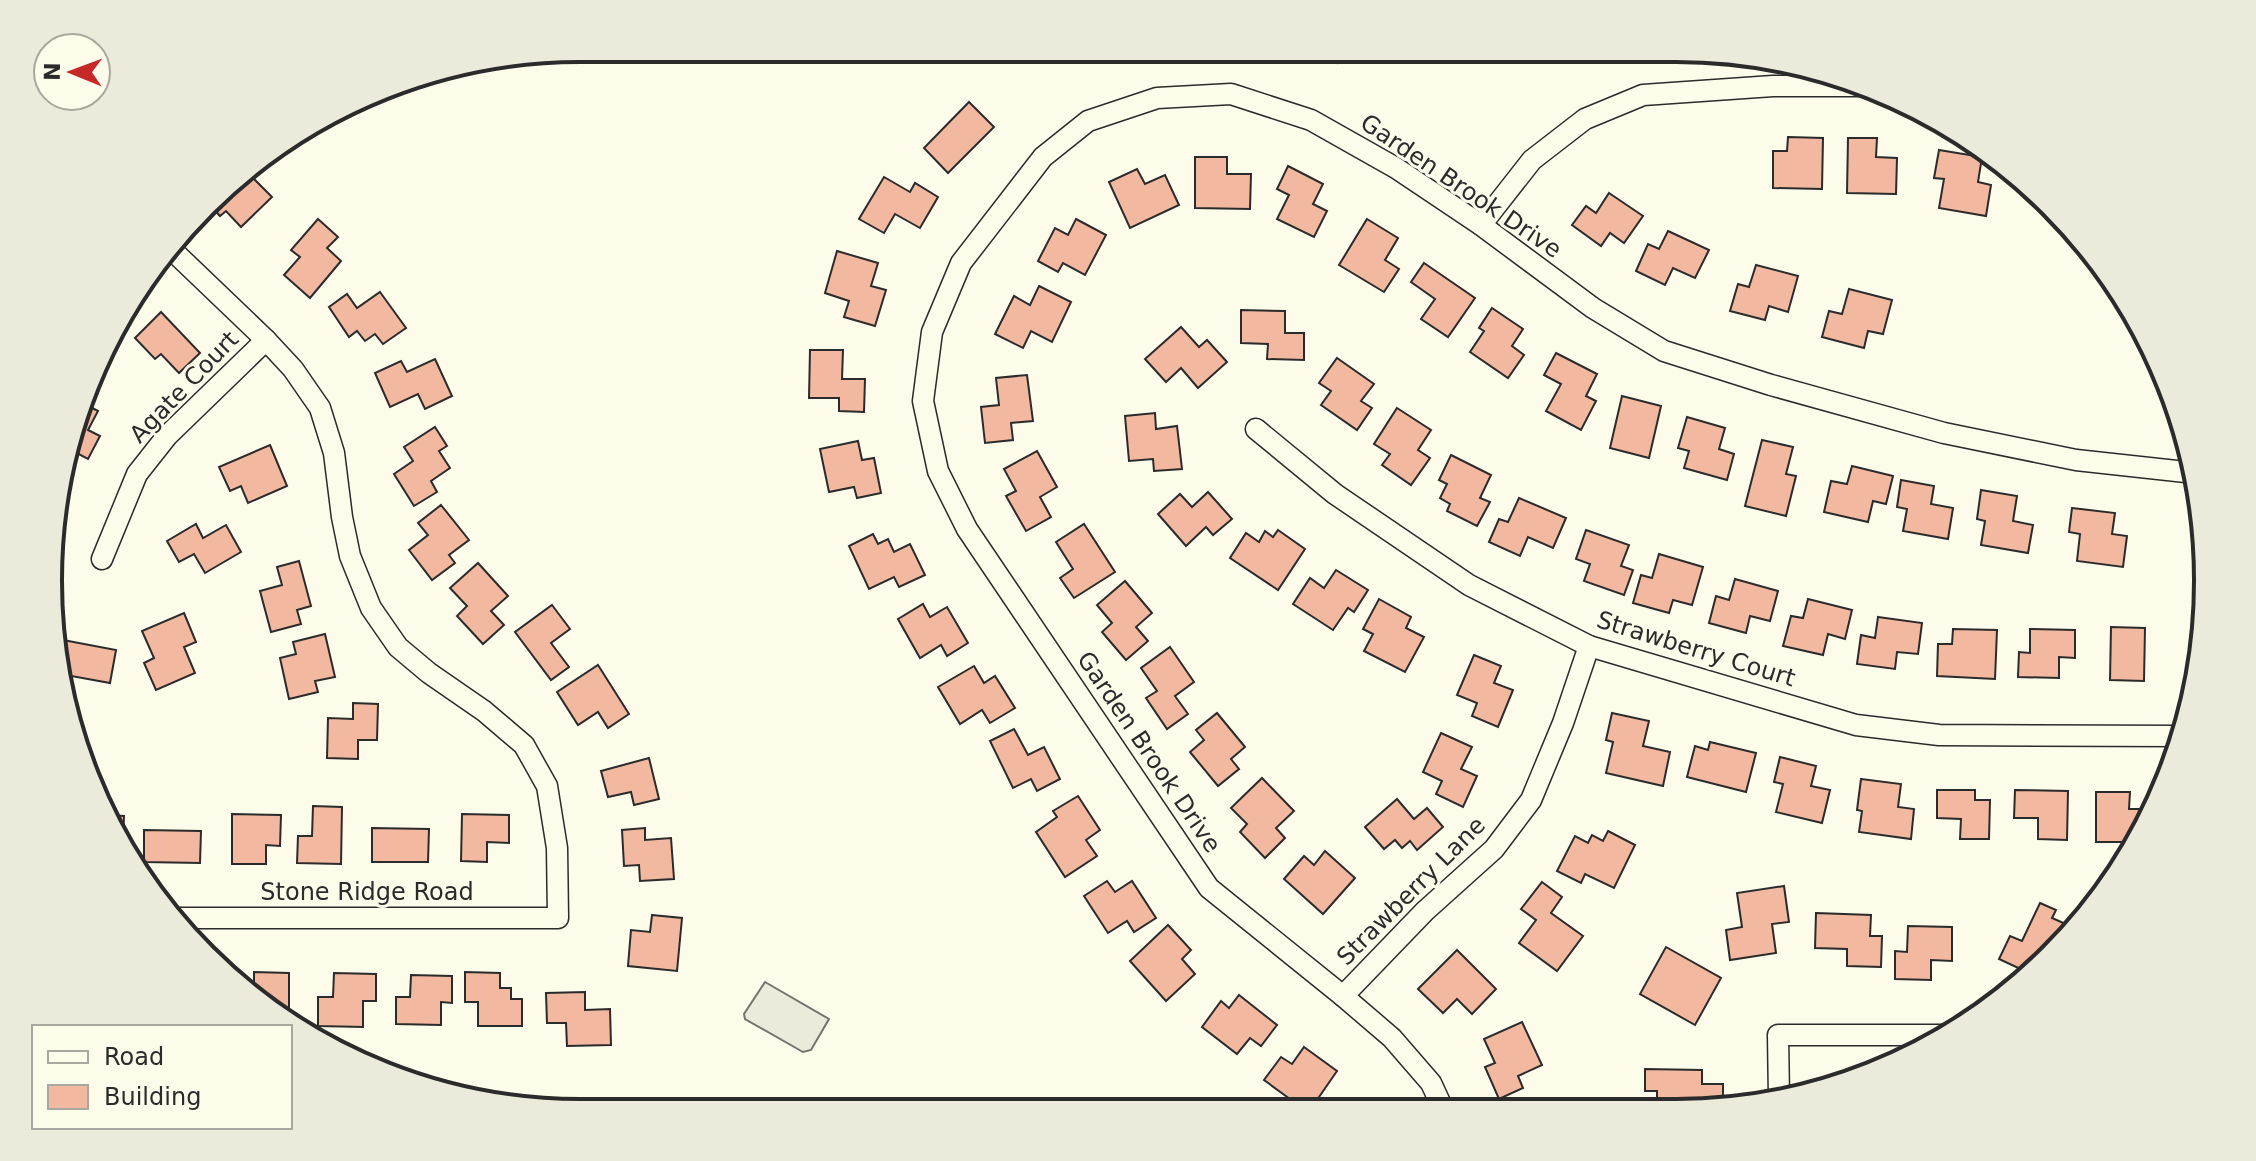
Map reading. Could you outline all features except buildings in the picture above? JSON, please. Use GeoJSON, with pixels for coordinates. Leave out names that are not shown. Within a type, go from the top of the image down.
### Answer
{"type":"FeatureCollection","features":[{"type":"Feature","properties":{"kind":"street"},"geometry":{"type":"LineString","coordinates":[[1481,225],[1532,160],[1585,119],[1643,95],[1773,86],[1829,86]]}},
{"type":"Feature","properties":{"kind":"street","name":"Garden Brook Drive"},"geometry":{"type":"LineString","coordinates":[[1438,1099],[1431,1083],[1392,1038],[1209,888],[967,529],[938,471],[923,401],[932,332],[961,263],[1043,157],[1088,121],[1157,98],[1231,94],[1311,120],[1396,168],[1481,225],[1593,308],[1664,351],[1771,385],[1944,433],[2076,460],[2182,472]]}},
{"type":"Feature","properties":{"kind":"street"},"geometry":{"type":"LineString","coordinates":[[177,255],[266,340]]}},
{"type":"Feature","properties":{"kind":"street","name":"Agate Court"},"geometry":{"type":"LineString","coordinates":[[102,559],[137,474],[167,436],[266,340]]}},
{"type":"Feature","properties":{"kind":"street","name":"Stone Ridge Road"},"geometry":{"type":"LineString","coordinates":[[188,918],[558,918],[557,848],[547,786],[524,745],[484,711],[408,656],[398,647],[371,608],[350,556],[334,453],[320,408],[293,369],[266,340]]}},
{"type":"Feature","properties":{"kind":"street","name":"Strawberry Court"},"geometry":{"type":"LineString","coordinates":[[1256,429],[1335,494],[1469,585],[1589,646],[1856,725],[1939,735],[2169,736]]}},
{"type":"Feature","properties":{"kind":"street","name":"Strawberry Lane"},"geometry":{"type":"LineString","coordinates":[[1343,996],[1425,911],[1494,849],[1531,800],[1563,723],[1589,646]]}},
{"type":"Feature","properties":{"kind":"street"},"geometry":{"type":"LineString","coordinates":[[1779,1089],[1778,1035],[1926,1035]]}},
{"type":"Feature","properties":{"kind":"shaded area"},"geometry":{"type":"Polygon","coordinates":[[[765,982],[829,1019],[811,1050],[803,1052],[745,1019],[744,1014],[765,982]]]}}]}
